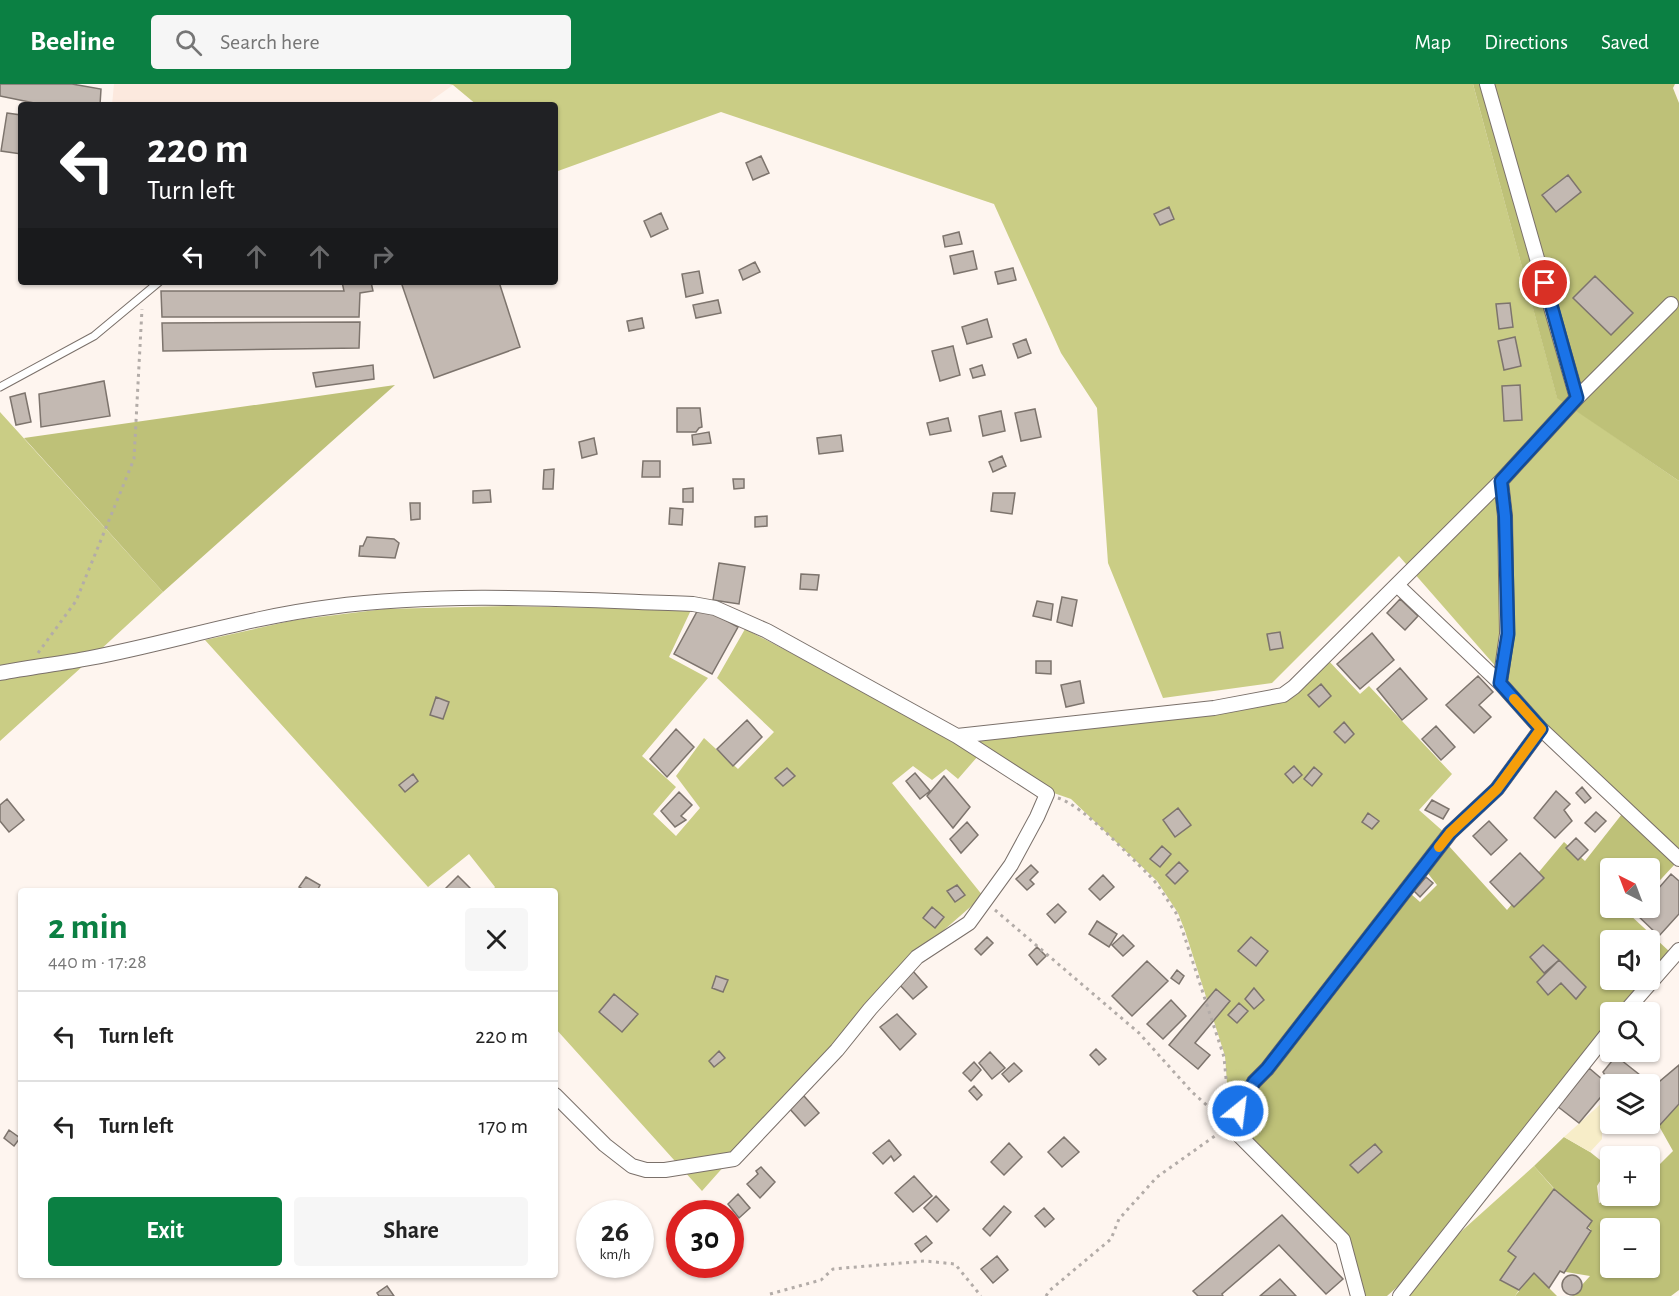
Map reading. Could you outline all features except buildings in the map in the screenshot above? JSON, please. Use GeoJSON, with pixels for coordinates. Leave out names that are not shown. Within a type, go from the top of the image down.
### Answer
{"type":"FeatureCollection","features":[{"type":"Feature","properties":{"kind":"street"},"geometry":{"type":"LineString","coordinates":[[1487,84],[1577,398]]}},
{"type":"Feature","properties":{"kind":"street"},"geometry":{"type":"LineString","coordinates":[[957,736],[1214,708],[1283,694],[1294,687],[1501,481],[1577,398],[1671,304]]}},
{"type":"Feature","properties":{"kind":"street"},"geometry":{"type":"LineString","coordinates":[[1500,683],[1508,634],[1505,516],[1501,481]]}},
{"type":"Feature","properties":{"kind":"street"},"geometry":{"type":"LineString","coordinates":[[1397,585],[1500,683],[1541,729],[1679,859]]}},
{"type":"Feature","properties":{"kind":"street"},"geometry":{"type":"LineString","coordinates":[[0,673],[90,658],[282,615],[350,605],[381,602],[516,599],[693,604],[715,608],[767,631],[957,736],[1047,794],[1011,865],[969,923],[917,957],[837,1050],[734,1159],[665,1170],[646,1170],[632,1166],[605,1145],[558,1098]]}},
{"type":"Feature","properties":{"kind":"street"},"geometry":{"type":"LineString","coordinates":[[1358,1296],[1342,1240],[1230,1126],[1254,1082],[1267,1069],[1450,833],[1497,789],[1541,729]]}},
{"type":"Feature","properties":{"kind":"street"},"geometry":{"type":"LineString","coordinates":[[1634,1002],[1679,950]]}},
{"type":"Feature","properties":{"kind":"street"},"geometry":{"type":"LineString","coordinates":[[1400,1296],[1600,1043]]}},
{"type":"Feature","properties":{"kind":"lane"},"geometry":{"type":"LineString","coordinates":[[0,387],[93,336],[155,285]]}},
{"type":"Feature","properties":{"kind":"path"},"geometry":{"type":"LineString","coordinates":[[27,668],[76,601],[134,459],[142,296]]}},
{"type":"Feature","properties":{"kind":"path"},"geometry":{"type":"LineString","coordinates":[[1047,794],[1069,801],[1084,814],[1148,874],[1176,913],[1224,1057],[1228,1102]]}},
{"type":"Feature","properties":{"kind":"path"},"geometry":{"type":"LineString","coordinates":[[986,902],[1139,1033],[1192,1092],[1230,1126],[1156,1177],[1119,1220],[1112,1239],[1049,1290],[1046,1296]]}},
{"type":"Feature","properties":{"kind":"path"},"geometry":{"type":"LineString","coordinates":[[770,1294],[821,1280],[833,1269],[925,1261],[955,1264],[981,1296]]}},
{"type":"Feature","properties":{"kind":"shaded area"},"geometry":{"type":"Polygon","coordinates":[[[114,84],[453,85],[429,102],[112,102],[114,84]]]}},
{"type":"Feature","properties":{"kind":"green space"},"geometry":{"type":"Polygon","coordinates":[[[449,84],[1473,84],[1557,397],[1679,481],[1679,850],[1547,725],[1399,556],[1272,683],[1163,698],[1108,563],[1097,408],[1061,353],[994,204],[721,112],[558,171],[558,102],[473,102],[449,84]]]}},
{"type":"Feature","properties":{"kind":"green space"},"geometry":{"type":"Polygon","coordinates":[[[1473,84],[1675,84],[1673,88],[1679,103],[1679,481],[1557,398],[1473,84]]]}},
{"type":"Feature","properties":{"kind":"green space"},"geometry":{"type":"Polygon","coordinates":[[[395,385],[163,592],[24,438],[395,385]]]}},
{"type":"Feature","properties":{"kind":"green space"},"geometry":{"type":"Polygon","coordinates":[[[0,412],[163,592],[99,651],[0,670],[0,412]]]}},
{"type":"Feature","properties":{"kind":"green space"},"geometry":{"type":"Polygon","coordinates":[[[507,606],[691,610],[669,657],[708,678],[642,756],[676,787],[653,814],[676,836],[700,808],[676,776],[704,738],[738,769],[774,732],[717,678],[745,629],[843,680],[978,756],[958,779],[946,769],[932,780],[913,766],[892,783],[983,896],[890,977],[702,1191],[558,1031],[558,888],[494,888],[469,854],[428,887],[205,640],[295,620],[384,609],[507,606]]]}},
{"type":"Feature","properties":{"kind":"green space"},"geometry":{"type":"Polygon","coordinates":[[[1327,659],[1360,694],[1369,686],[1452,774],[1419,810],[1445,833],[1230,1124],[1225,1056],[1185,931],[1178,913],[1157,881],[1071,799],[1048,791],[959,736],[1285,698],[1327,659]]]}},
{"type":"Feature","properties":{"kind":"green space"},"geometry":{"type":"Polygon","coordinates":[[[84,665],[0,741],[0,680],[84,665]]]}},
{"type":"Feature","properties":{"kind":"green space"},"geometry":{"type":"Polygon","coordinates":[[[1622,814],[1675,864],[1660,880],[1660,858],[1600,858],[1600,918],[1633,918],[1646,930],[1600,930],[1600,990],[1640,990],[1629,1002],[1600,1002],[1600,1039],[1405,1280],[1387,1296],[1364,1296],[1349,1240],[1234,1125],[1260,1086],[1411,894],[1420,902],[1437,885],[1426,871],[1448,845],[1507,910],[1564,842],[1585,861],[1622,814]]]}},
{"type":"Feature","properties":{"kind":"green space"},"geometry":{"type":"Polygon","coordinates":[[[1660,943],[1670,952],[1660,964],[1660,943]]]}},
{"type":"Feature","properties":{"kind":"green space"},"geometry":{"type":"Polygon","coordinates":[[[1679,1103],[1679,1290],[1671,1296],[1572,1296],[1590,1276],[1560,1271],[1591,1230],[1534,1166],[1564,1137],[1600,1160],[1600,1181],[1597,1186],[1600,1206],[1660,1206],[1660,1164],[1673,1151],[1660,1125],[1679,1103]]]}},
{"type":"Feature","properties":{"kind":"green space"},"geometry":{"type":"Polygon","coordinates":[[[1534,1166],[1554,1189],[1508,1250],[1516,1257],[1500,1280],[1519,1290],[1515,1296],[1407,1296],[1445,1246],[1534,1166]]]}},
{"type":"Feature","properties":{"kind":"green space"},"geometry":{"type":"Polygon","coordinates":[[[1534,1273],[1557,1296],[1515,1296],[1534,1273]]]}},
{"type":"Feature","properties":{"kind":"sand"},"geometry":{"type":"Polygon","coordinates":[[[1600,1105],[1602,1139],[1590,1152],[1564,1137],[1600,1105]]]}},
{"type":"Feature","properties":{"kind":"slow traffic"},"geometry":{"type":"LineString","coordinates":[[1439,847],[1450,833],[1497,789],[1541,729],[1514,699]]}},
{"type":"Feature","properties":{"kind":"route"},"geometry":{"type":"LineString","coordinates":[[1238,1111],[1254,1082],[1267,1069],[1450,833],[1497,789],[1541,729],[1500,683],[1508,634],[1505,516],[1501,481],[1577,398],[1545,283]]}}]}
